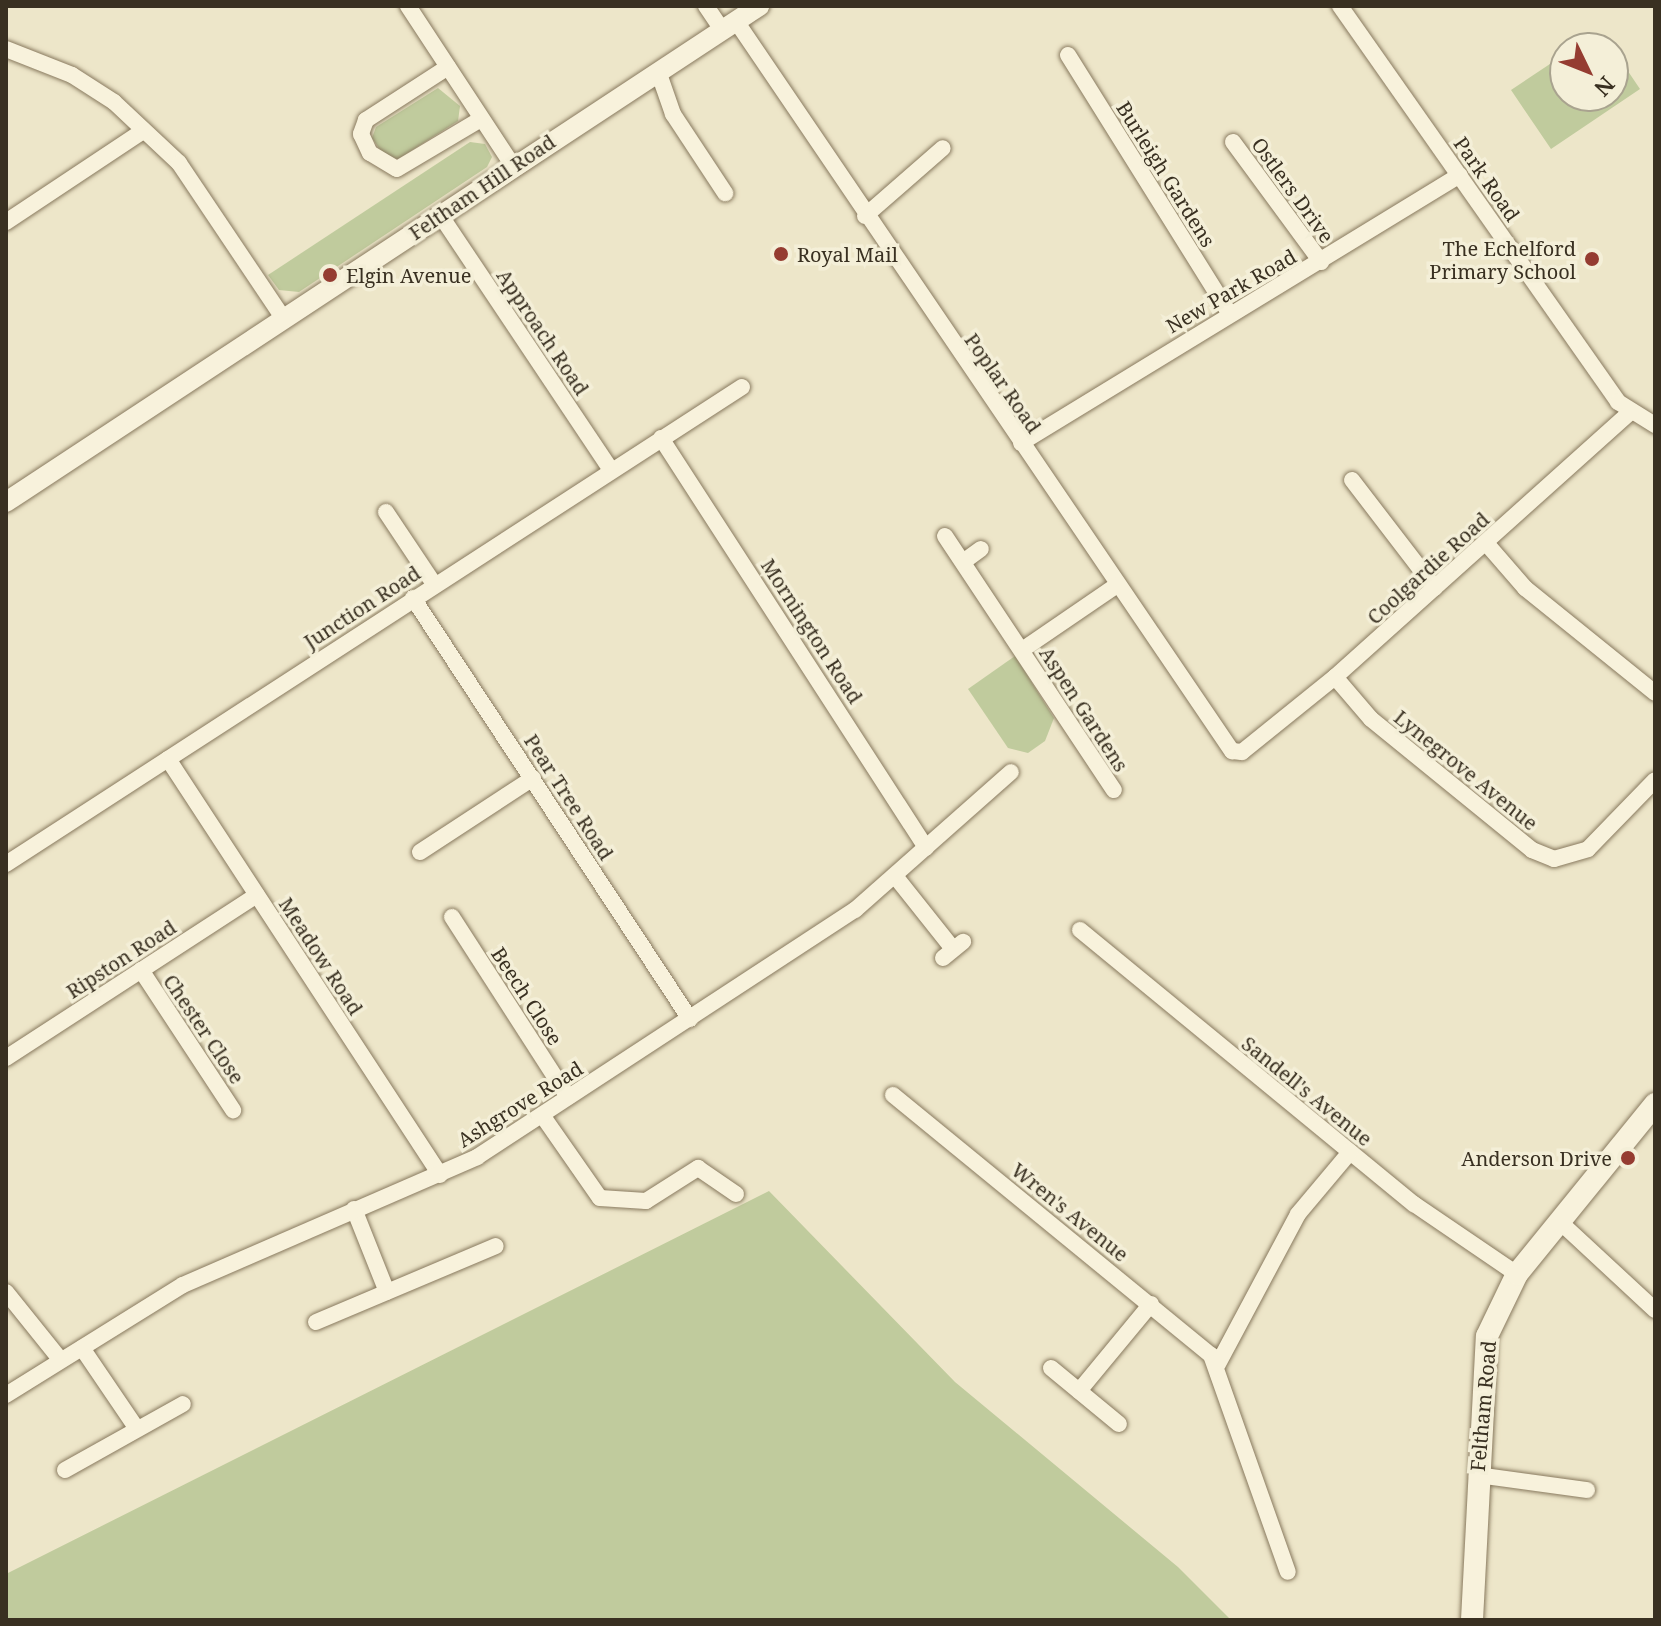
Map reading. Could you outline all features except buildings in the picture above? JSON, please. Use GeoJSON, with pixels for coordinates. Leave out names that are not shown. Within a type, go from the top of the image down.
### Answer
{"type":"FeatureCollection","features":[{"type":"Feature","properties":{"kind":"main road","name":"Feltham Road"},"geometry":{"type":"LineString","coordinates":[[1472,1620],[1477,1475],[1487,1336],[1517,1274],[1655,1104]]}},
{"type":"Feature","properties":{"kind":"street"},"geometry":{"type":"LineString","coordinates":[[408,6],[511,163]]}},
{"type":"Feature","properties":{"kind":"street","name":"Poplar Road"},"geometry":{"type":"LineString","coordinates":[[706,6],[729,25],[865,216],[1227,748],[1247,749]]}},
{"type":"Feature","properties":{"kind":"street","name":"Feltham Hill Road"},"geometry":{"type":"LineString","coordinates":[[6,502],[441,216],[511,163],[759,6]]}},
{"type":"Feature","properties":{"kind":"street","name":"Park Road"},"geometry":{"type":"LineString","coordinates":[[1340,6],[1631,411]]}},
{"type":"Feature","properties":{"kind":"street"},"geometry":{"type":"LineString","coordinates":[[6,49],[72,75],[179,163],[284,319]]}},
{"type":"Feature","properties":{"kind":"street","name":"Burleigh Gardens"},"geometry":{"type":"LineString","coordinates":[[1068,55],[1230,314]]}},
{"type":"Feature","properties":{"kind":"street"},"geometry":{"type":"LineString","coordinates":[[448,67],[366,120],[361,134],[370,153],[397,169],[481,119]]}},
{"type":"Feature","properties":{"kind":"street"},"geometry":{"type":"LineString","coordinates":[[658,71],[673,114],[725,193]]}},
{"type":"Feature","properties":{"kind":"street"},"geometry":{"type":"LineString","coordinates":[[6,222],[143,131]]}},
{"type":"Feature","properties":{"kind":"street","name":"Ostlers Drive"},"geometry":{"type":"LineString","coordinates":[[1233,142],[1321,262]]}},
{"type":"Feature","properties":{"kind":"street"},"geometry":{"type":"LineString","coordinates":[[865,216],[943,148]]}},
{"type":"Feature","properties":{"kind":"street","name":"New Park Road"},"geometry":{"type":"LineString","coordinates":[[1021,443],[1460,175]]}},
{"type":"Feature","properties":{"kind":"street","name":"Approach Road"},"geometry":{"type":"LineString","coordinates":[[441,216],[611,470]]}},
{"type":"Feature","properties":{"kind":"street","name":"Junction Road"},"geometry":{"type":"LineString","coordinates":[[6,864],[742,387]]}},
{"type":"Feature","properties":{"kind":"street"},"geometry":{"type":"LineString","coordinates":[[1631,411],[1655,425]]}},
{"type":"Feature","properties":{"kind":"street","name":"Coolgardie Road"},"geometry":{"type":"LineString","coordinates":[[1247,749],[1335,677],[1631,411]]}},
{"type":"Feature","properties":{"kind":"street","name":"Mornington Road"},"geometry":{"type":"LineString","coordinates":[[661,438],[926,848]]}},
{"type":"Feature","properties":{"kind":"street"},"geometry":{"type":"LineString","coordinates":[[1352,480],[1435,588]]}},
{"type":"Feature","properties":{"kind":"street"},"geometry":{"type":"LineString","coordinates":[[386,512],[434,584]]}},
{"type":"Feature","properties":{"kind":"street","name":"Aspen Gardens"},"geometry":{"type":"LineString","coordinates":[[945,536],[1114,790]]}},
{"type":"Feature","properties":{"kind":"street"},"geometry":{"type":"LineString","coordinates":[[1486,543],[1525,588],[1655,693]]}},
{"type":"Feature","properties":{"kind":"street"},"geometry":{"type":"LineString","coordinates":[[963,562],[981,549]]}},
{"type":"Feature","properties":{"kind":"street","name":"Aspen Gardens"},"geometry":{"type":"LineString","coordinates":[[1022,650],[1117,585]]}},
{"type":"Feature","properties":{"kind":"street","name":"Pear Tree Road"},"geometry":{"type":"LineString","coordinates":[[413,598],[690,1019]]}},
{"type":"Feature","properties":{"kind":"street","name":"Lynegrove Avenue"},"geometry":{"type":"LineString","coordinates":[[1335,677],[1371,719],[1532,850],[1554,859],[1588,849],[1655,780]]}},
{"type":"Feature","properties":{"kind":"street","name":"Meadow Road"},"geometry":{"type":"LineString","coordinates":[[168,759],[440,1175]]}},
{"type":"Feature","properties":{"kind":"street","name":"Ashgrove Road"},"geometry":{"type":"LineString","coordinates":[[6,1395],[59,1358],[82,1348],[183,1285],[354,1209],[440,1175],[542,1115],[690,1019],[895,876],[1011,772]]}},
{"type":"Feature","properties":{"kind":"street"},"geometry":{"type":"LineString","coordinates":[[420,852],[533,778]]}},
{"type":"Feature","properties":{"kind":"street"},"geometry":{"type":"LineString","coordinates":[[895,876],[953,950]]}},
{"type":"Feature","properties":{"kind":"street","name":"Ripston Road"},"geometry":{"type":"LineString","coordinates":[[6,1058],[257,895]]}},
{"type":"Feature","properties":{"kind":"street","name":"Beech Close"},"geometry":{"type":"LineString","coordinates":[[452,917],[568,1097]]}},
{"type":"Feature","properties":{"kind":"street","name":"Sandell's Avenue"},"geometry":{"type":"LineString","coordinates":[[1080,930],[1350,1152],[1517,1274]]}},
{"type":"Feature","properties":{"kind":"street","name":"Chester Close"},"geometry":{"type":"LineString","coordinates":[[141,970],[233,1110]]}},
{"type":"Feature","properties":{"kind":"street","name":"Wren's Avenue"},"geometry":{"type":"LineString","coordinates":[[893,1095],[1151,1304],[1218,1364],[1288,1572]]}},
{"type":"Feature","properties":{"kind":"street"},"geometry":{"type":"LineString","coordinates":[[542,1115],[600,1198],[646,1201],[698,1168],[736,1194]]}},
{"type":"Feature","properties":{"kind":"street"},"geometry":{"type":"LineString","coordinates":[[1218,1364],[1298,1214],[1350,1152]]}},
{"type":"Feature","properties":{"kind":"street"},"geometry":{"type":"LineString","coordinates":[[354,1209],[387,1292]]}},
{"type":"Feature","properties":{"kind":"street"},"geometry":{"type":"LineString","coordinates":[[1559,1221],[1655,1310]]}},
{"type":"Feature","properties":{"kind":"street"},"geometry":{"type":"LineString","coordinates":[[316,1322],[496,1246]]}},
{"type":"Feature","properties":{"kind":"street"},"geometry":{"type":"LineString","coordinates":[[6,1292],[59,1358]]}},
{"type":"Feature","properties":{"kind":"street"},"geometry":{"type":"LineString","coordinates":[[1079,1391],[1151,1304]]}},
{"type":"Feature","properties":{"kind":"street"},"geometry":{"type":"LineString","coordinates":[[82,1348],[135,1426]]}},
{"type":"Feature","properties":{"kind":"street"},"geometry":{"type":"LineString","coordinates":[[1051,1368],[1119,1424]]}},
{"type":"Feature","properties":{"kind":"street"},"geometry":{"type":"LineString","coordinates":[[65,1470],[135,1426],[183,1404]]}},
{"type":"Feature","properties":{"kind":"street"},"geometry":{"type":"LineString","coordinates":[[1477,1475],[1587,1490]]}},
{"type":"Feature","properties":{"kind":"green space"},"geometry":{"type":"Polygon","coordinates":[[[1549,65],[1549,112],[1606,112],[1551,149],[1511,90],[1549,65]]]}},
{"type":"Feature","properties":{"kind":"green space"},"geometry":{"type":"Polygon","coordinates":[[[1629,73],[1640,89],[1629,96],[1629,73]]]}},
{"type":"Feature","properties":{"kind":"green space"},"geometry":{"type":"Polygon","coordinates":[[[438,88],[460,106],[458,121],[398,159],[383,154],[372,138],[376,127],[438,88]]]}},
{"type":"Feature","properties":{"kind":"green space"},"geometry":{"type":"Polygon","coordinates":[[[470,142],[485,144],[492,157],[487,167],[299,292],[279,290],[268,275],[470,142]]]}},
{"type":"Feature","properties":{"kind":"green space"},"geometry":{"type":"Polygon","coordinates":[[[1015,656],[1054,718],[1045,741],[1028,753],[1008,748],[968,689],[1015,656]]]}},
{"type":"Feature","properties":{"kind":"green space"},"geometry":{"type":"Polygon","coordinates":[[[769,1191],[955,1382],[1178,1567],[1231,1620],[6,1620],[6,1574],[769,1191]]]}},
{"type":"Feature","properties":{"kind":"place","name":"Royal Mail"},"geometry":{"type":"Point","coordinates":[781,254]}},
{"type":"Feature","properties":{"kind":"place","name":"The Echelford Primary School"},"geometry":{"type":"Point","coordinates":[1592,259]}},
{"type":"Feature","properties":{"kind":"place","name":"Elgin Avenue"},"geometry":{"type":"Point","coordinates":[330,275]}},
{"type":"Feature","properties":{"kind":"place","name":"Anderson Drive"},"geometry":{"type":"Point","coordinates":[1628,1158]}}]}
